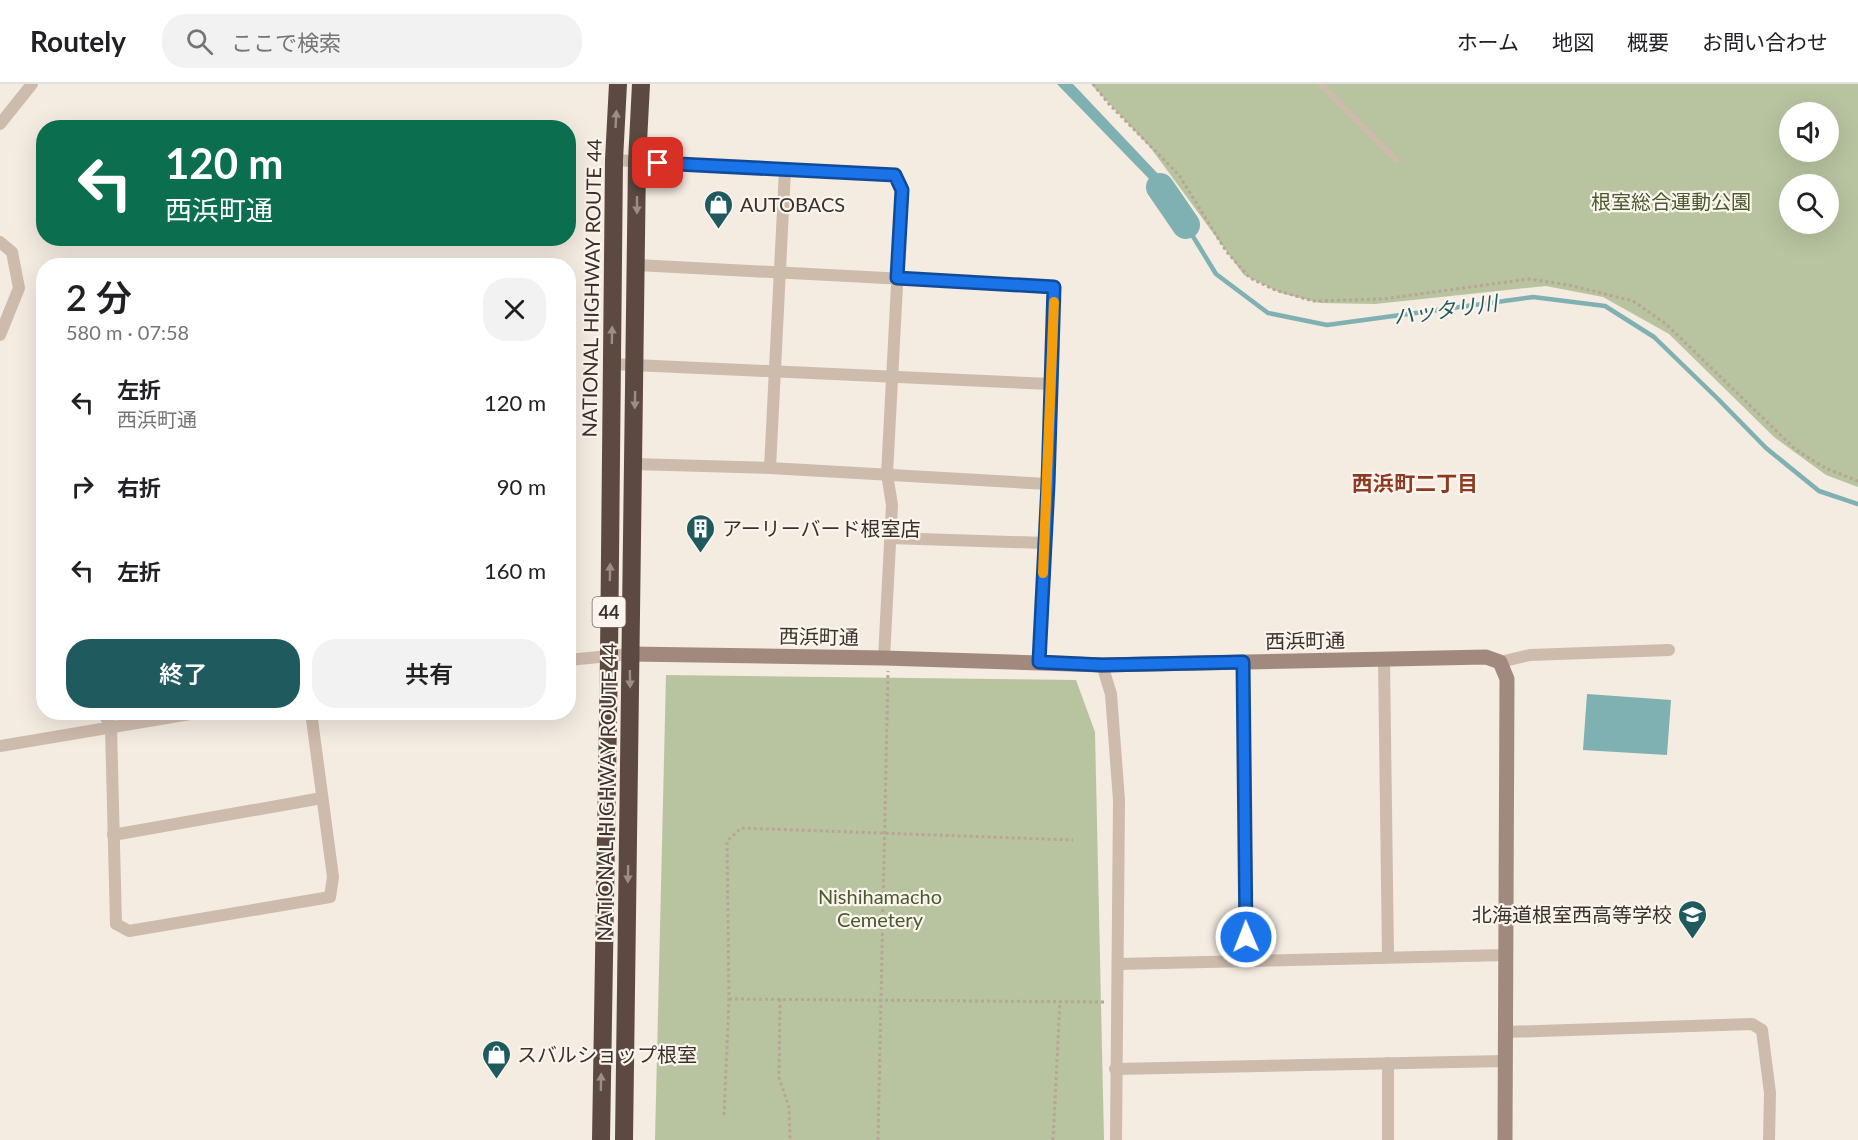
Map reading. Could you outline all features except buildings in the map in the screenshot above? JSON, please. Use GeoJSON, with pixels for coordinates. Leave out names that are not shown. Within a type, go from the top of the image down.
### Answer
{"type":"FeatureCollection","features":[{"type":"Feature","properties":{"kind":"highway","name":"NATIONAL HIGHWAY ROUTE 44"},"geometry":{"type":"LineString","coordinates":[[600,1140],[609,656],[614,160],[618,84]]}},
{"type":"Feature","properties":{"kind":"highway","name":"NATIONAL HIGHWAY ROUTE 44"},"geometry":{"type":"LineString","coordinates":[[624,1140],[637,162],[641,84]]}},
{"type":"Feature","properties":{"kind":"street"},"geometry":{"type":"LineString","coordinates":[[0,124],[32,84]]}},
{"type":"Feature","properties":{"kind":"street"},"geometry":{"type":"LineString","coordinates":[[614,160],[895,175],[902,190],[887,474],[892,505],[886,658]]}},
{"type":"Feature","properties":{"kind":"street"},"geometry":{"type":"LineString","coordinates":[[770,468],[785,170]]}},
{"type":"Feature","properties":{"kind":"street"},"geometry":{"type":"LineString","coordinates":[[0,242],[12,252],[19,288],[0,335]]}},
{"type":"Feature","properties":{"kind":"street"},"geometry":{"type":"LineString","coordinates":[[636,265],[1054,287],[1048,484],[1039,662]]}},
{"type":"Feature","properties":{"kind":"street"},"geometry":{"type":"LineString","coordinates":[[612,364],[1051,384]]}},
{"type":"Feature","properties":{"kind":"street"},"geometry":{"type":"LineString","coordinates":[[634,464],[770,468],[1048,484]]}},
{"type":"Feature","properties":{"kind":"street"},"geometry":{"type":"LineString","coordinates":[[890,538],[1045,543]]}},
{"type":"Feature","properties":{"kind":"street"},"geometry":{"type":"LineString","coordinates":[[1505,1140],[1507,679],[1500,662],[1530,656],[1669,650]]}},
{"type":"Feature","properties":{"kind":"street"},"geometry":{"type":"LineString","coordinates":[[576,659],[630,654]]}},
{"type":"Feature","properties":{"kind":"street","name":"西浜町通"},"geometry":{"type":"LineString","coordinates":[[630,654],[886,658],[1102,665],[1486,657],[1500,662]]}},
{"type":"Feature","properties":{"kind":"street"},"geometry":{"type":"LineString","coordinates":[[1383,660],[1388,957]]}},
{"type":"Feature","properties":{"kind":"street"},"geometry":{"type":"LineString","coordinates":[[1243,662],[1247,960]]}},
{"type":"Feature","properties":{"kind":"street"},"geometry":{"type":"LineString","coordinates":[[1102,665],[1112,694],[1119,800],[1116,1140]]}},
{"type":"Feature","properties":{"kind":"street"},"geometry":{"type":"LineString","coordinates":[[107,720],[111,728],[116,924],[129,931],[330,897],[333,877],[311,720]]}},
{"type":"Feature","properties":{"kind":"street"},"geometry":{"type":"LineString","coordinates":[[0,746],[158,720]]}},
{"type":"Feature","properties":{"kind":"street"},"geometry":{"type":"LineString","coordinates":[[113,835],[322,798]]}},
{"type":"Feature","properties":{"kind":"street"},"geometry":{"type":"LineString","coordinates":[[1119,964],[1506,955]]}},
{"type":"Feature","properties":{"kind":"street"},"geometry":{"type":"LineString","coordinates":[[1505,1032],[1752,1024],[1762,1030],[1770,1094],[1769,1140]]}},
{"type":"Feature","properties":{"kind":"street"},"geometry":{"type":"LineString","coordinates":[[1115,1069],[1505,1061]]}},
{"type":"Feature","properties":{"kind":"street"},"geometry":{"type":"LineString","coordinates":[[1388,1063],[1388,1140]]}},
{"type":"Feature","properties":{"kind":"lane"},"geometry":{"type":"LineString","coordinates":[[1320,84],[1396,160]]}},
{"type":"Feature","properties":{"kind":"path"},"geometry":{"type":"LineString","coordinates":[[1093,84],[1108,103],[1179,176],[1226,251],[1250,278],[1275,290],[1313,301],[1383,299],[1529,279],[1569,285],[1633,301],[1666,324],[1795,449],[1825,468],[1858,481]]}},
{"type":"Feature","properties":{"kind":"path"},"geometry":{"type":"LineString","coordinates":[[878,1140],[885,833],[886,658]]}},
{"type":"Feature","properties":{"kind":"path"},"geometry":{"type":"LineString","coordinates":[[724,1115],[729,999],[728,841],[741,828],[1073,840]]}},
{"type":"Feature","properties":{"kind":"path"},"geometry":{"type":"LineString","coordinates":[[729,999],[1117,1002]]}},
{"type":"Feature","properties":{"kind":"path"},"geometry":{"type":"LineString","coordinates":[[780,999],[779,1078],[789,1107],[790,1140]]}},
{"type":"Feature","properties":{"kind":"path"},"geometry":{"type":"LineString","coordinates":[[1053,1140],[1060,1001]]}},
{"type":"Feature","properties":{"kind":"green space","name":"根室総合運動公園"},"geometry":{"type":"Polygon","coordinates":[[[1091,84],[1858,84],[1858,487],[1826,475],[1774,437],[1669,334],[1603,297],[1546,286],[1375,304],[1320,303],[1281,293],[1244,275],[1150,147],[1091,84]]]}},
{"type":"Feature","properties":{"kind":"green space","name":"Nishihamacho Cemetery"},"geometry":{"type":"Polygon","coordinates":[[[666,675],[1076,680],[1095,732],[1104,1140],[655,1140],[666,675]]]}},
{"type":"Feature","properties":{"kind":"water"},"geometry":{"type":"Polygon","coordinates":[[[1057,84],[1073,84],[1160,176],[1186,219],[1179,221],[1155,185],[1057,84]]]}},
{"type":"Feature","properties":{"kind":"water"},"geometry":{"type":"Polygon","coordinates":[[[1587,694],[1671,700],[1667,755],[1583,750],[1587,694]]]}},
{"type":"Feature","properties":{"kind":"waterway","name":"ハッタリ川"},"geometry":{"type":"LineString","coordinates":[[1160,187],[1186,225]]}},
{"type":"Feature","properties":{"kind":"waterway","name":"ハッタリ川"},"geometry":{"type":"LineString","coordinates":[[1186,225],[1216,274],[1268,313],[1327,325],[1533,297],[1605,306],[1654,337],[1766,448],[1819,491],[1858,504]]}},
{"type":"Feature","properties":{"kind":"slow traffic"},"geometry":{"type":"LineString","coordinates":[[1043,573],[1054,302]]}},
{"type":"Feature","properties":{"kind":"place","name":"AUTOBACS"},"geometry":{"type":"Point","coordinates":[719,230]}},
{"type":"Feature","properties":{"kind":"place","name":"アーリーバード根室店"},"geometry":{"type":"Point","coordinates":[701,554]}},
{"type":"Feature","properties":{"kind":"place","name":"北海道根室西高等学校"},"geometry":{"type":"Point","coordinates":[1693,940]}},
{"type":"Feature","properties":{"kind":"place","name":"スバルショップ根室"},"geometry":{"type":"Point","coordinates":[496,1080]}},
{"type":"Feature","properties":{"kind":"district","name":"西浜町二丁目"},"geometry":{"type":"Point","coordinates":[1415,482]}},
{"type":"Feature","properties":{"kind":"route"},"geometry":{"type":"LineString","coordinates":[[658,163],[895,175],[902,190],[897,278],[1054,287],[1048,484],[1039,662],[1102,665],[1243,662],[1246,937]]}}]}
